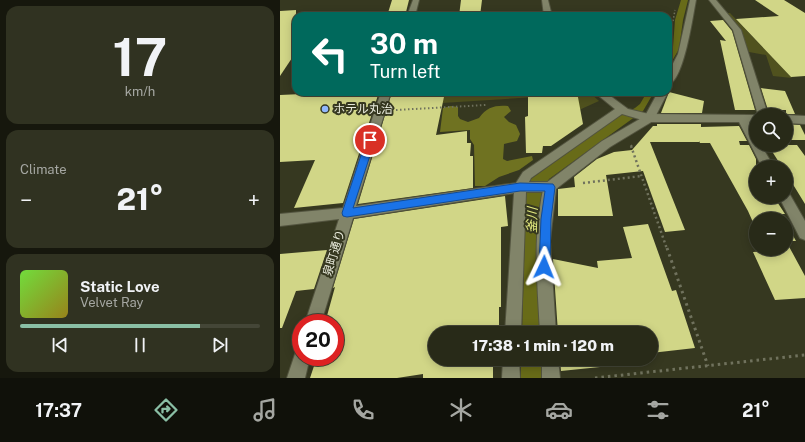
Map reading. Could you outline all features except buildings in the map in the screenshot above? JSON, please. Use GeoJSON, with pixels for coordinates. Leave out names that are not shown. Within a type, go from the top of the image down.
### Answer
{"type":"FeatureCollection","features":[{"type":"Feature","properties":{"kind":"street"},"geometry":{"type":"LineString","coordinates":[[412,12],[416,0]]}},
{"type":"Feature","properties":{"kind":"street"},"geometry":{"type":"LineString","coordinates":[[545,0],[547,12]]}},
{"type":"Feature","properties":{"kind":"street"},"geometry":{"type":"LineString","coordinates":[[672,74],[682,54],[693,0]]}},
{"type":"Feature","properties":{"kind":"street"},"geometry":{"type":"LineString","coordinates":[[712,0],[737,30],[761,108]]}},
{"type":"Feature","properties":{"kind":"street","name":"泉町通り"},"geometry":{"type":"LineString","coordinates":[[316,314],[385,96]]}},
{"type":"Feature","properties":{"kind":"street"},"geometry":{"type":"LineString","coordinates":[[604,96],[622,109],[649,118],[749,119]]}},
{"type":"Feature","properties":{"kind":"street"},"geometry":{"type":"LineString","coordinates":[[280,220],[347,213],[520,187],[550,187],[606,144],[649,118],[661,96]]}},
{"type":"Feature","properties":{"kind":"street"},"geometry":{"type":"LineString","coordinates":[[513,326],[520,187],[527,175],[622,109]]}},
{"type":"Feature","properties":{"kind":"street"},"geometry":{"type":"LineString","coordinates":[[742,119],[749,132]]}},
{"type":"Feature","properties":{"kind":"street"},"geometry":{"type":"LineString","coordinates":[[793,120],[805,120]]}},
{"type":"Feature","properties":{"kind":"street"},"geometry":{"type":"LineString","coordinates":[[548,326],[544,267],[546,219],[550,187]]}},
{"type":"Feature","properties":{"kind":"street"},"geometry":{"type":"LineString","coordinates":[[789,204],[805,234]]}},
{"type":"Feature","properties":{"kind":"street"},"geometry":{"type":"LineString","coordinates":[[296,378],[299,366]]}},
{"type":"Feature","properties":{"kind":"street"},"geometry":{"type":"LineString","coordinates":[[511,366],[511,378]]}},
{"type":"Feature","properties":{"kind":"street"},"geometry":{"type":"LineString","coordinates":[[550,366],[551,378]]}},
{"type":"Feature","properties":{"kind":"path"},"geometry":{"type":"LineString","coordinates":[[380,111],[486,105]]}},
{"type":"Feature","properties":{"kind":"path"},"geometry":{"type":"LineString","coordinates":[[627,131],[708,366]]}},
{"type":"Feature","properties":{"kind":"path"},"geometry":{"type":"LineString","coordinates":[[581,183],[642,176]]}},
{"type":"Feature","properties":{"kind":"path"},"geometry":{"type":"LineString","coordinates":[[595,378],[805,355]]}},
{"type":"Feature","properties":{"kind":"shaded area"},"geometry":{"type":"Polygon","coordinates":[[[726,13],[730,13],[792,78],[773,76],[766,55],[749,52],[740,29],[726,13]]]}},
{"type":"Feature","properties":{"kind":"shaded area"},"geometry":{"type":"Polygon","coordinates":[[[443,96],[536,97],[442,103],[443,96]]]}},
{"type":"Feature","properties":{"kind":"shaded area"},"geometry":{"type":"Polygon","coordinates":[[[576,96],[593,96],[599,101],[579,110],[576,96]]]}},
{"type":"Feature","properties":{"kind":"shaded area"},"geometry":{"type":"Polygon","coordinates":[[[451,106],[458,107],[458,116],[460,119],[468,122],[479,118],[488,109],[499,106],[508,106],[511,111],[504,117],[509,122],[516,125],[520,134],[517,141],[504,144],[503,159],[507,161],[532,156],[533,160],[519,170],[499,177],[485,186],[475,186],[474,145],[470,139],[470,130],[440,132],[443,108],[451,106]]]}},
{"type":"Feature","properties":{"kind":"water"},"geometry":{"type":"Polygon","coordinates":[[[681,0],[688,0],[683,20],[679,49],[672,61],[672,49],[675,20],[681,0]]]}},
{"type":"Feature","properties":{"kind":"water","name":"釜川"},"geometry":{"type":"Polygon","coordinates":[[[645,96],[652,96],[643,111],[549,179],[542,193],[539,315],[540,326],[522,326],[526,195],[531,179],[618,117],[640,104],[645,96]]]}},
{"type":"Feature","properties":{"kind":"water"},"geometry":{"type":"Polygon","coordinates":[[[521,366],[542,366],[543,378],[521,378],[521,366]]]}},
{"type":"Feature","properties":{"kind":"place","name":"ホテル丸治"},"geometry":{"type":"Point","coordinates":[325,109]}},
{"type":"Feature","properties":{"kind":"route"},"geometry":{"type":"LineString","coordinates":[[370,140],[347,213],[520,187],[550,187],[547,199],[544,267]]}}]}
